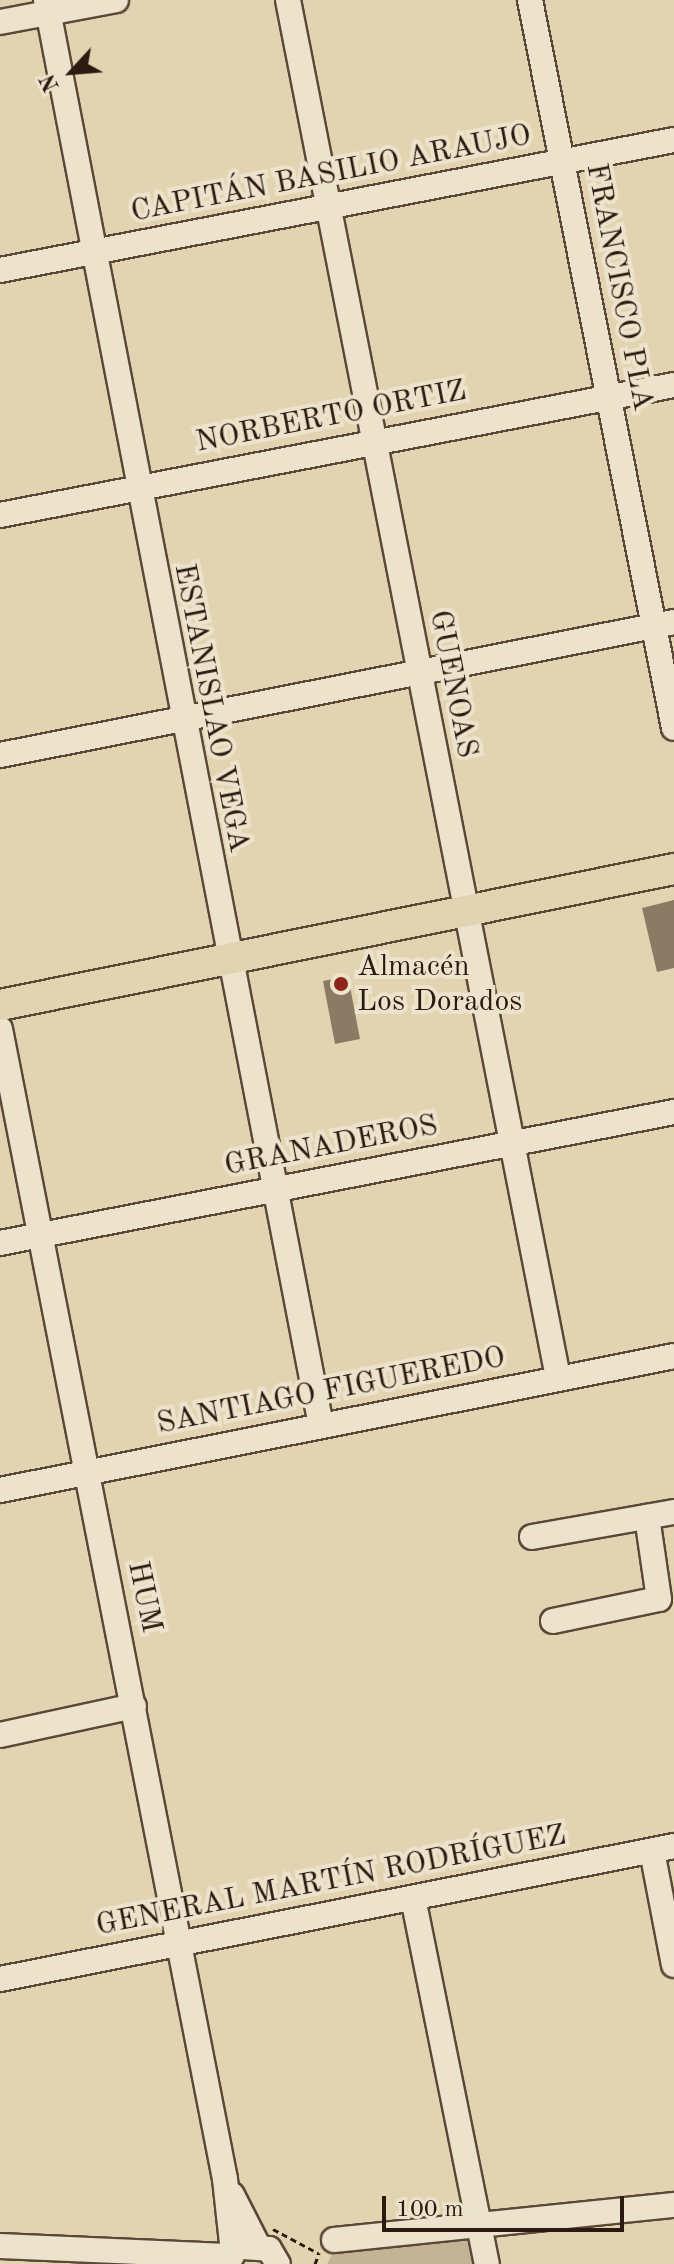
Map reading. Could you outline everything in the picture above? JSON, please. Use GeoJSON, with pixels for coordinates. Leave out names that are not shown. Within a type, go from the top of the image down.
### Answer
{"type":"FeatureCollection","features":[{"type":"Feature","properties":{"kind":"main road"},"geometry":{"type":"LineString","coordinates":[[0,1005],[228,956],[674,869]]}},
{"type":"Feature","properties":{"kind":"street"},"geometry":{"type":"LineString","coordinates":[[0,22],[47,6],[116,0]]}},
{"type":"Feature","properties":{"kind":"street","name":"GUENOAS"},"geometry":{"type":"LineString","coordinates":[[288,0],[558,1378]]}},
{"type":"Feature","properties":{"kind":"street","name":"FRANCISCO PLA"},"geometry":{"type":"LineString","coordinates":[[530,0],[609,397],[664,624],[674,728]]}},
{"type":"Feature","properties":{"kind":"street","name":"ESTANISLAO VEGA"},"geometry":{"type":"LineString","coordinates":[[47,6],[136,487],[321,1426]]}},
{"type":"Feature","properties":{"kind":"street","name":"CAPITÁN BASILIO ARAUJO"},"geometry":{"type":"LineString","coordinates":[[0,270],[674,140]]}},
{"type":"Feature","properties":{"kind":"street","name":"NORBERTO ORTIZ"},"geometry":{"type":"LineString","coordinates":[[0,515],[674,385]]}},
{"type":"Feature","properties":{"kind":"street"},"geometry":{"type":"LineString","coordinates":[[0,755],[664,624]]}},
{"type":"Feature","properties":{"kind":"street","name":"HUM"},"geometry":{"type":"LineString","coordinates":[[0,1029],[225,2179],[231,2258]]}},
{"type":"Feature","properties":{"kind":"street","name":"GRANADEROS"},"geometry":{"type":"LineString","coordinates":[[0,1243],[674,1112]]}},
{"type":"Feature","properties":{"kind":"street","name":"SANTIAGO FIGUEREDO"},"geometry":{"type":"LineString","coordinates":[[0,1490],[674,1356]]}},
{"type":"Feature","properties":{"kind":"street"},"geometry":{"type":"LineString","coordinates":[[532,1537],[674,1512]]}},
{"type":"Feature","properties":{"kind":"street"},"geometry":{"type":"LineString","coordinates":[[553,1621],[659,1599],[647,1517]]}},
{"type":"Feature","properties":{"kind":"street"},"geometry":{"type":"LineString","coordinates":[[0,1735],[134,1706]]}},
{"type":"Feature","properties":{"kind":"street"},"geometry":{"type":"LineString","coordinates":[[663,1848],[674,1965]]}},
{"type":"Feature","properties":{"kind":"street","name":"GENERAL MARTÍN RODRÍGUEZ"},"geometry":{"type":"LineString","coordinates":[[0,1979],[663,1848]]}},
{"type":"Feature","properties":{"kind":"street"},"geometry":{"type":"LineString","coordinates":[[413,1898],[487,2264]]}},
{"type":"Feature","properties":{"kind":"street","name":"HUM"},"geometry":{"type":"LineString","coordinates":[[225,2179],[274,2258]]}},
{"type":"Feature","properties":{"kind":"street"},"geometry":{"type":"LineString","coordinates":[[334,2240],[674,2205]]}},
{"type":"Feature","properties":{"kind":"street"},"geometry":{"type":"LineString","coordinates":[[0,2246],[189,2258],[274,2258]]}},
{"type":"Feature","properties":{"kind":"shaded area"},"geometry":{"type":"Polygon","coordinates":[[[467,2238],[476,2264],[327,2264],[334,2251],[467,2238]]]}},
{"type":"Feature","properties":{"kind":"building"},"geometry":{"type":"Polygon","coordinates":[[[674,900],[674,968],[657,972],[642,908],[674,900]]]}},
{"type":"Feature","properties":{"kind":"building"},"geometry":{"type":"Polygon","coordinates":[[[348,976],[360,1039],[335,1044],[323,981],[348,976]]]}},
{"type":"Feature","properties":{"kind":"place","name":"Almacén Los Dorados"},"geometry":{"type":"Point","coordinates":[341,984]}}]}
